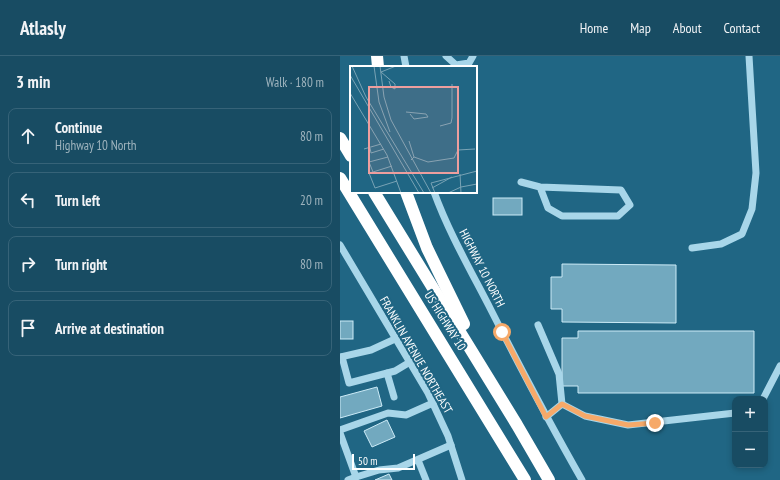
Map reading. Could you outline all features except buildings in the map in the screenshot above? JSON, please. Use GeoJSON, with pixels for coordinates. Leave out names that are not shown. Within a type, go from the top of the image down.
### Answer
{"type":"FeatureCollection","features":[{"type":"Feature","properties":{"kind":"highway"},"geometry":{"type":"LineString","coordinates":[[377,56],[378,66]]}},
{"type":"Feature","properties":{"kind":"highway"},"geometry":{"type":"LineString","coordinates":[[340,138],[350,154]]}},
{"type":"Feature","properties":{"kind":"highway","name":"US HIGHWAY 10"},"geometry":{"type":"LineString","coordinates":[[340,178],[525,480]]}},
{"type":"Feature","properties":{"kind":"highway"},"geometry":{"type":"LineString","coordinates":[[375,193],[517,425],[549,480]]}},
{"type":"Feature","properties":{"kind":"highway"},"geometry":{"type":"LineString","coordinates":[[406,193],[425,242],[446,290],[517,425]]}},
{"type":"Feature","properties":{"kind":"street"},"geometry":{"type":"LineString","coordinates":[[404,56],[406,66]]}},
{"type":"Feature","properties":{"kind":"street"},"geometry":{"type":"LineString","coordinates":[[446,56],[456,65],[468,63],[473,56]]}},
{"type":"Feature","properties":{"kind":"street"},"geometry":{"type":"LineString","coordinates":[[692,248],[721,244],[742,234],[752,209],[756,173],[749,56]]}},
{"type":"Feature","properties":{"kind":"street"},"geometry":{"type":"LineString","coordinates":[[521,182],[540,187],[621,190],[630,205],[618,216],[562,216],[548,208],[540,187]]}},
{"type":"Feature","properties":{"kind":"street","name":"HIGHWAY 10 NORTH"},"geometry":{"type":"LineString","coordinates":[[434,193],[445,221],[546,417],[582,480]]}},
{"type":"Feature","properties":{"kind":"street","name":"FRANKLIN AVENUE NORTHEAST"},"geometry":{"type":"LineString","coordinates":[[340,246],[433,403],[451,445],[462,480]]}},
{"type":"Feature","properties":{"kind":"street"},"geometry":{"type":"LineString","coordinates":[[538,325],[559,374],[562,404]]}},
{"type":"Feature","properties":{"kind":"street"},"geometry":{"type":"LineString","coordinates":[[396,339],[371,350],[341,357],[349,383],[386,373],[410,362]]}},
{"type":"Feature","properties":{"kind":"street"},"geometry":{"type":"LineString","coordinates":[[765,396],[780,366]]}},
{"type":"Feature","properties":{"kind":"street"},"geometry":{"type":"LineString","coordinates":[[386,373],[394,397]]}},
{"type":"Feature","properties":{"kind":"street"},"geometry":{"type":"LineString","coordinates":[[340,430],[388,414],[406,415],[433,403]]}},
{"type":"Feature","properties":{"kind":"street"},"geometry":{"type":"LineString","coordinates":[[546,417],[562,404]]}},
{"type":"Feature","properties":{"kind":"street"},"geometry":{"type":"LineString","coordinates":[[562,404],[585,416],[628,425],[732,413]]}},
{"type":"Feature","properties":{"kind":"street"},"geometry":{"type":"LineString","coordinates":[[340,433],[356,477]]}},
{"type":"Feature","properties":{"kind":"street"},"geometry":{"type":"LineString","coordinates":[[348,480],[379,470],[398,468],[451,445]]}},
{"type":"Feature","properties":{"kind":"street"},"geometry":{"type":"LineString","coordinates":[[418,460],[426,480]]}},
{"type":"Feature","properties":{"kind":"route"},"geometry":{"type":"LineString","coordinates":[[502,332],[546,417],[562,404],[585,416],[628,425],[655,423]]}}]}
